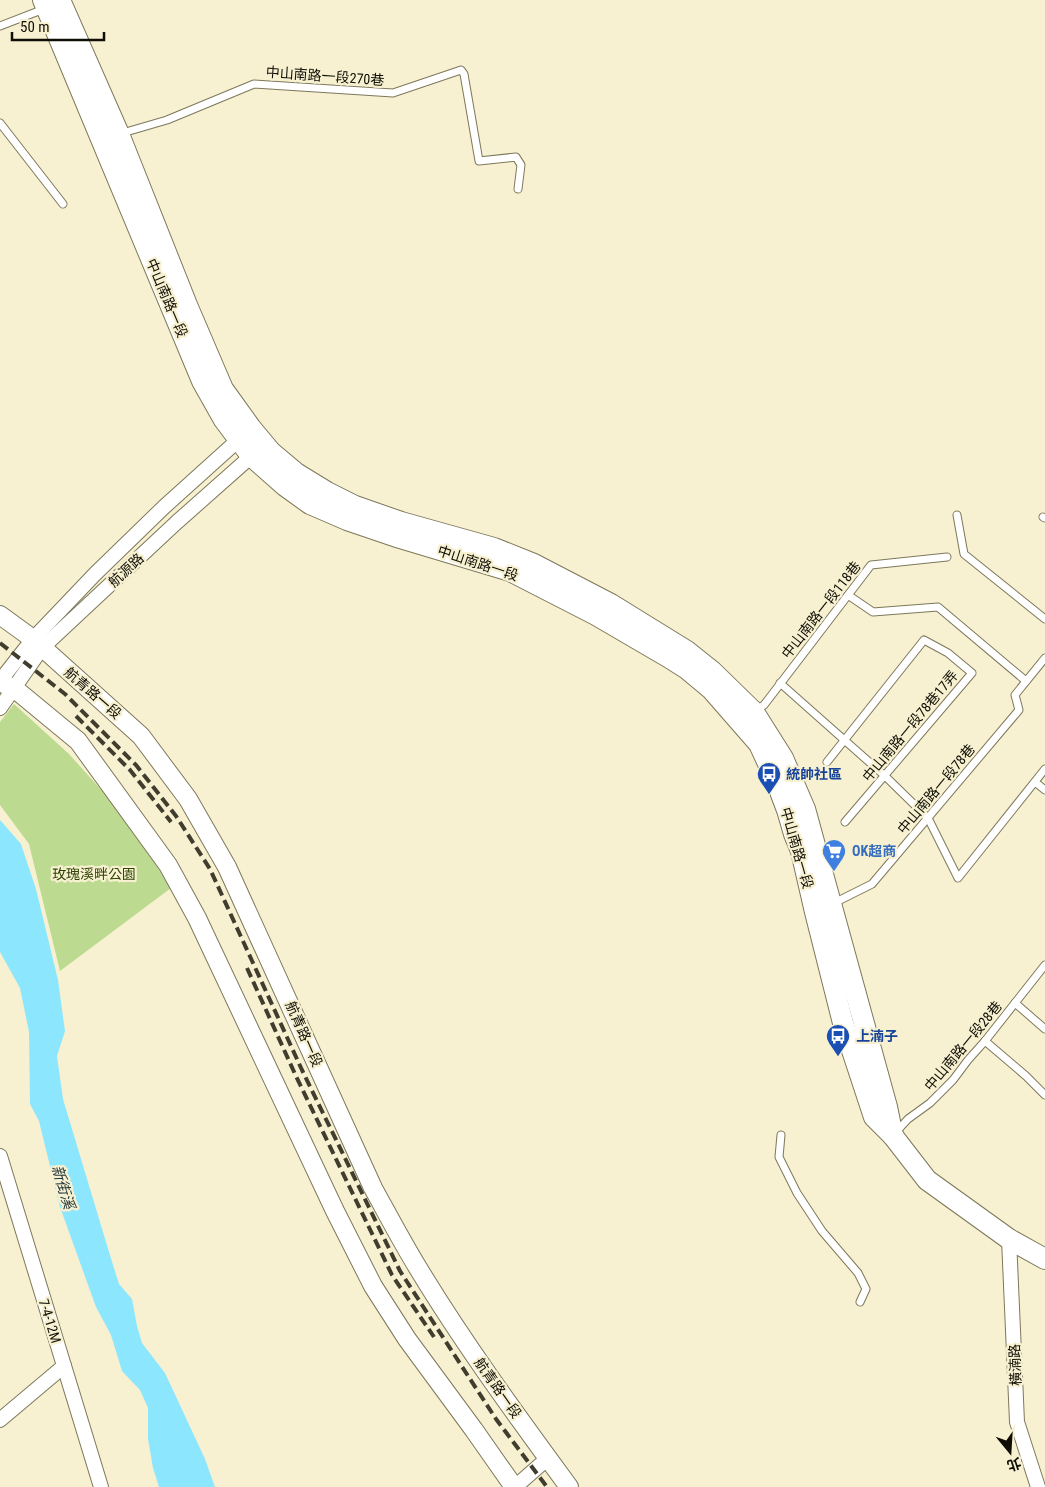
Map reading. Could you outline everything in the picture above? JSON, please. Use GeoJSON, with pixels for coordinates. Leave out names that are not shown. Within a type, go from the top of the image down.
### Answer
{"type":"FeatureCollection","features":[{"type":"Feature","properties":{"kind":"main road","name":"中山南路一段"},"geometry":{"type":"LineString","coordinates":[[53,3],[119,134],[187,305],[223,389],[245,434],[258,450],[271,452],[296,473],[327,492],[355,506],[401,522],[494,548],[534,564],[611,604],[687,651],[712,670],[748,718],[783,758],[805,809],[823,908],[887,1107],[893,1136],[927,1180],[1009,1239],[1045,1259]]}},
{"type":"Feature","properties":{"kind":"main road","name":"中山南路一段"},"geometry":{"type":"LineString","coordinates":[[53,3],[202,381],[224,420],[245,434]]}},
{"type":"Feature","properties":{"kind":"street","name":"航源路"},"geometry":{"type":"LineString","coordinates":[[0,708],[5,684],[95,574],[164,507],[245,434]]}},
{"type":"Feature","properties":{"kind":"street","name":"航源路"},"geometry":{"type":"LineString","coordinates":[[38,644],[258,450]]}},
{"type":"Feature","properties":{"kind":"street","name":"航青路一段"},"geometry":{"type":"LineString","coordinates":[[0,615],[38,644],[141,736],[188,800],[228,867],[373,1188],[417,1267],[478,1361],[569,1487]]}},
{"type":"Feature","properties":{"kind":"street"},"geometry":{"type":"LineString","coordinates":[[5,684],[78,741],[168,865],[197,918],[335,1211],[373,1286],[407,1339],[514,1487],[548,1458]]}},
{"type":"Feature","properties":{"kind":"street","name":"7-4-12M"},"geometry":{"type":"LineString","coordinates":[[0,1156],[102,1487]]}},
{"type":"Feature","properties":{"kind":"street","name":"橫湳路"},"geometry":{"type":"LineString","coordinates":[[1009,1239],[1017,1422],[1038,1487]]}},
{"type":"Feature","properties":{"kind":"street"},"geometry":{"type":"LineString","coordinates":[[0,1420],[64,1366]]}},
{"type":"Feature","properties":{"kind":"lane"},"geometry":{"type":"LineString","coordinates":[[0,26],[53,3]]}},
{"type":"Feature","properties":{"kind":"lane","name":"中山南路一段270巷"},"geometry":{"type":"LineString","coordinates":[[119,134],[167,120],[254,84],[393,92],[461,70],[464,74],[479,161],[516,157],[521,165],[518,189]]}},
{"type":"Feature","properties":{"kind":"lane"},"geometry":{"type":"LineString","coordinates":[[0,123],[64,204]]}},
{"type":"Feature","properties":{"kind":"lane"},"geometry":{"type":"LineString","coordinates":[[957,515],[964,554],[1045,619]]}},
{"type":"Feature","properties":{"kind":"lane","name":"中山南路一段118巷"},"geometry":{"type":"LineString","coordinates":[[748,718],[764,705],[871,566],[947,557]]}},
{"type":"Feature","properties":{"kind":"lane"},"geometry":{"type":"LineString","coordinates":[[848,595],[873,612],[938,607],[1026,682]]}},
{"type":"Feature","properties":{"kind":"lane","name":"中山南路一段78巷17弄"},"geometry":{"type":"LineString","coordinates":[[827,762],[924,640],[948,653],[972,673],[845,822]]}},
{"type":"Feature","properties":{"kind":"lane","name":"中山南路一段78巷"},"geometry":{"type":"LineString","coordinates":[[823,908],[872,884],[1019,710],[1015,695],[1045,658]]}},
{"type":"Feature","properties":{"kind":"lane"},"geometry":{"type":"LineString","coordinates":[[780,683],[844,742],[885,776],[928,818],[958,878],[1045,769]]}},
{"type":"Feature","properties":{"kind":"lane"},"geometry":{"type":"LineString","coordinates":[[1035,782],[1045,790]]}},
{"type":"Feature","properties":{"kind":"lane","name":"中山南路一段28巷"},"geometry":{"type":"LineString","coordinates":[[893,1136],[908,1119],[930,1103],[953,1080],[1045,965]]}},
{"type":"Feature","properties":{"kind":"lane"},"geometry":{"type":"LineString","coordinates":[[1015,1003],[1045,1028]]}},
{"type":"Feature","properties":{"kind":"lane"},"geometry":{"type":"LineString","coordinates":[[985,1041],[1045,1095]]}},
{"type":"Feature","properties":{"kind":"lane"},"geometry":{"type":"LineString","coordinates":[[781,1135],[779,1157],[807,1208],[822,1230],[858,1273],[866,1289],[860,1302]]}},
{"type":"Feature","properties":{"kind":"green space","name":"玫瑰溪畔公園"},"geometry":{"type":"Polygon","coordinates":[[[14,704],[69,754],[122,813],[171,888],[60,971],[29,844],[0,805],[0,722],[14,704]]]}},
{"type":"Feature","properties":{"kind":"water","name":"新街溪"},"geometry":{"type":"Polygon","coordinates":[[[0,820],[21,844],[36,889],[58,980],[65,1031],[57,1056],[63,1099],[119,1284],[132,1299],[142,1343],[165,1373],[205,1459],[215,1487],[159,1487],[153,1468],[148,1439],[148,1408],[140,1390],[122,1371],[111,1335],[96,1307],[60,1207],[39,1121],[30,1104],[29,1032],[20,988],[0,952],[0,820]]]}},
{"type":"Feature","properties":{"kind":"railway"},"geometry":{"type":"LineString","coordinates":[[0,643],[65,694],[136,765],[176,816],[210,869],[302,1070],[400,1271],[496,1419],[547,1487]]}},
{"type":"Feature","properties":{"kind":"railway"},"geometry":{"type":"LineString","coordinates":[[76,716],[130,770],[171,822]]}},
{"type":"Feature","properties":{"kind":"railway"},"geometry":{"type":"LineString","coordinates":[[247,968],[295,1074],[392,1275],[434,1337]]}},
{"type":"Feature","properties":{"kind":"place","name":"統帥社區"},"geometry":{"type":"Point","coordinates":[769,795]}},
{"type":"Feature","properties":{"kind":"place","name":"OK超商"},"geometry":{"type":"Point","coordinates":[834,872]}},
{"type":"Feature","properties":{"kind":"place","name":"上湳子"},"geometry":{"type":"Point","coordinates":[838,1057]}}]}
